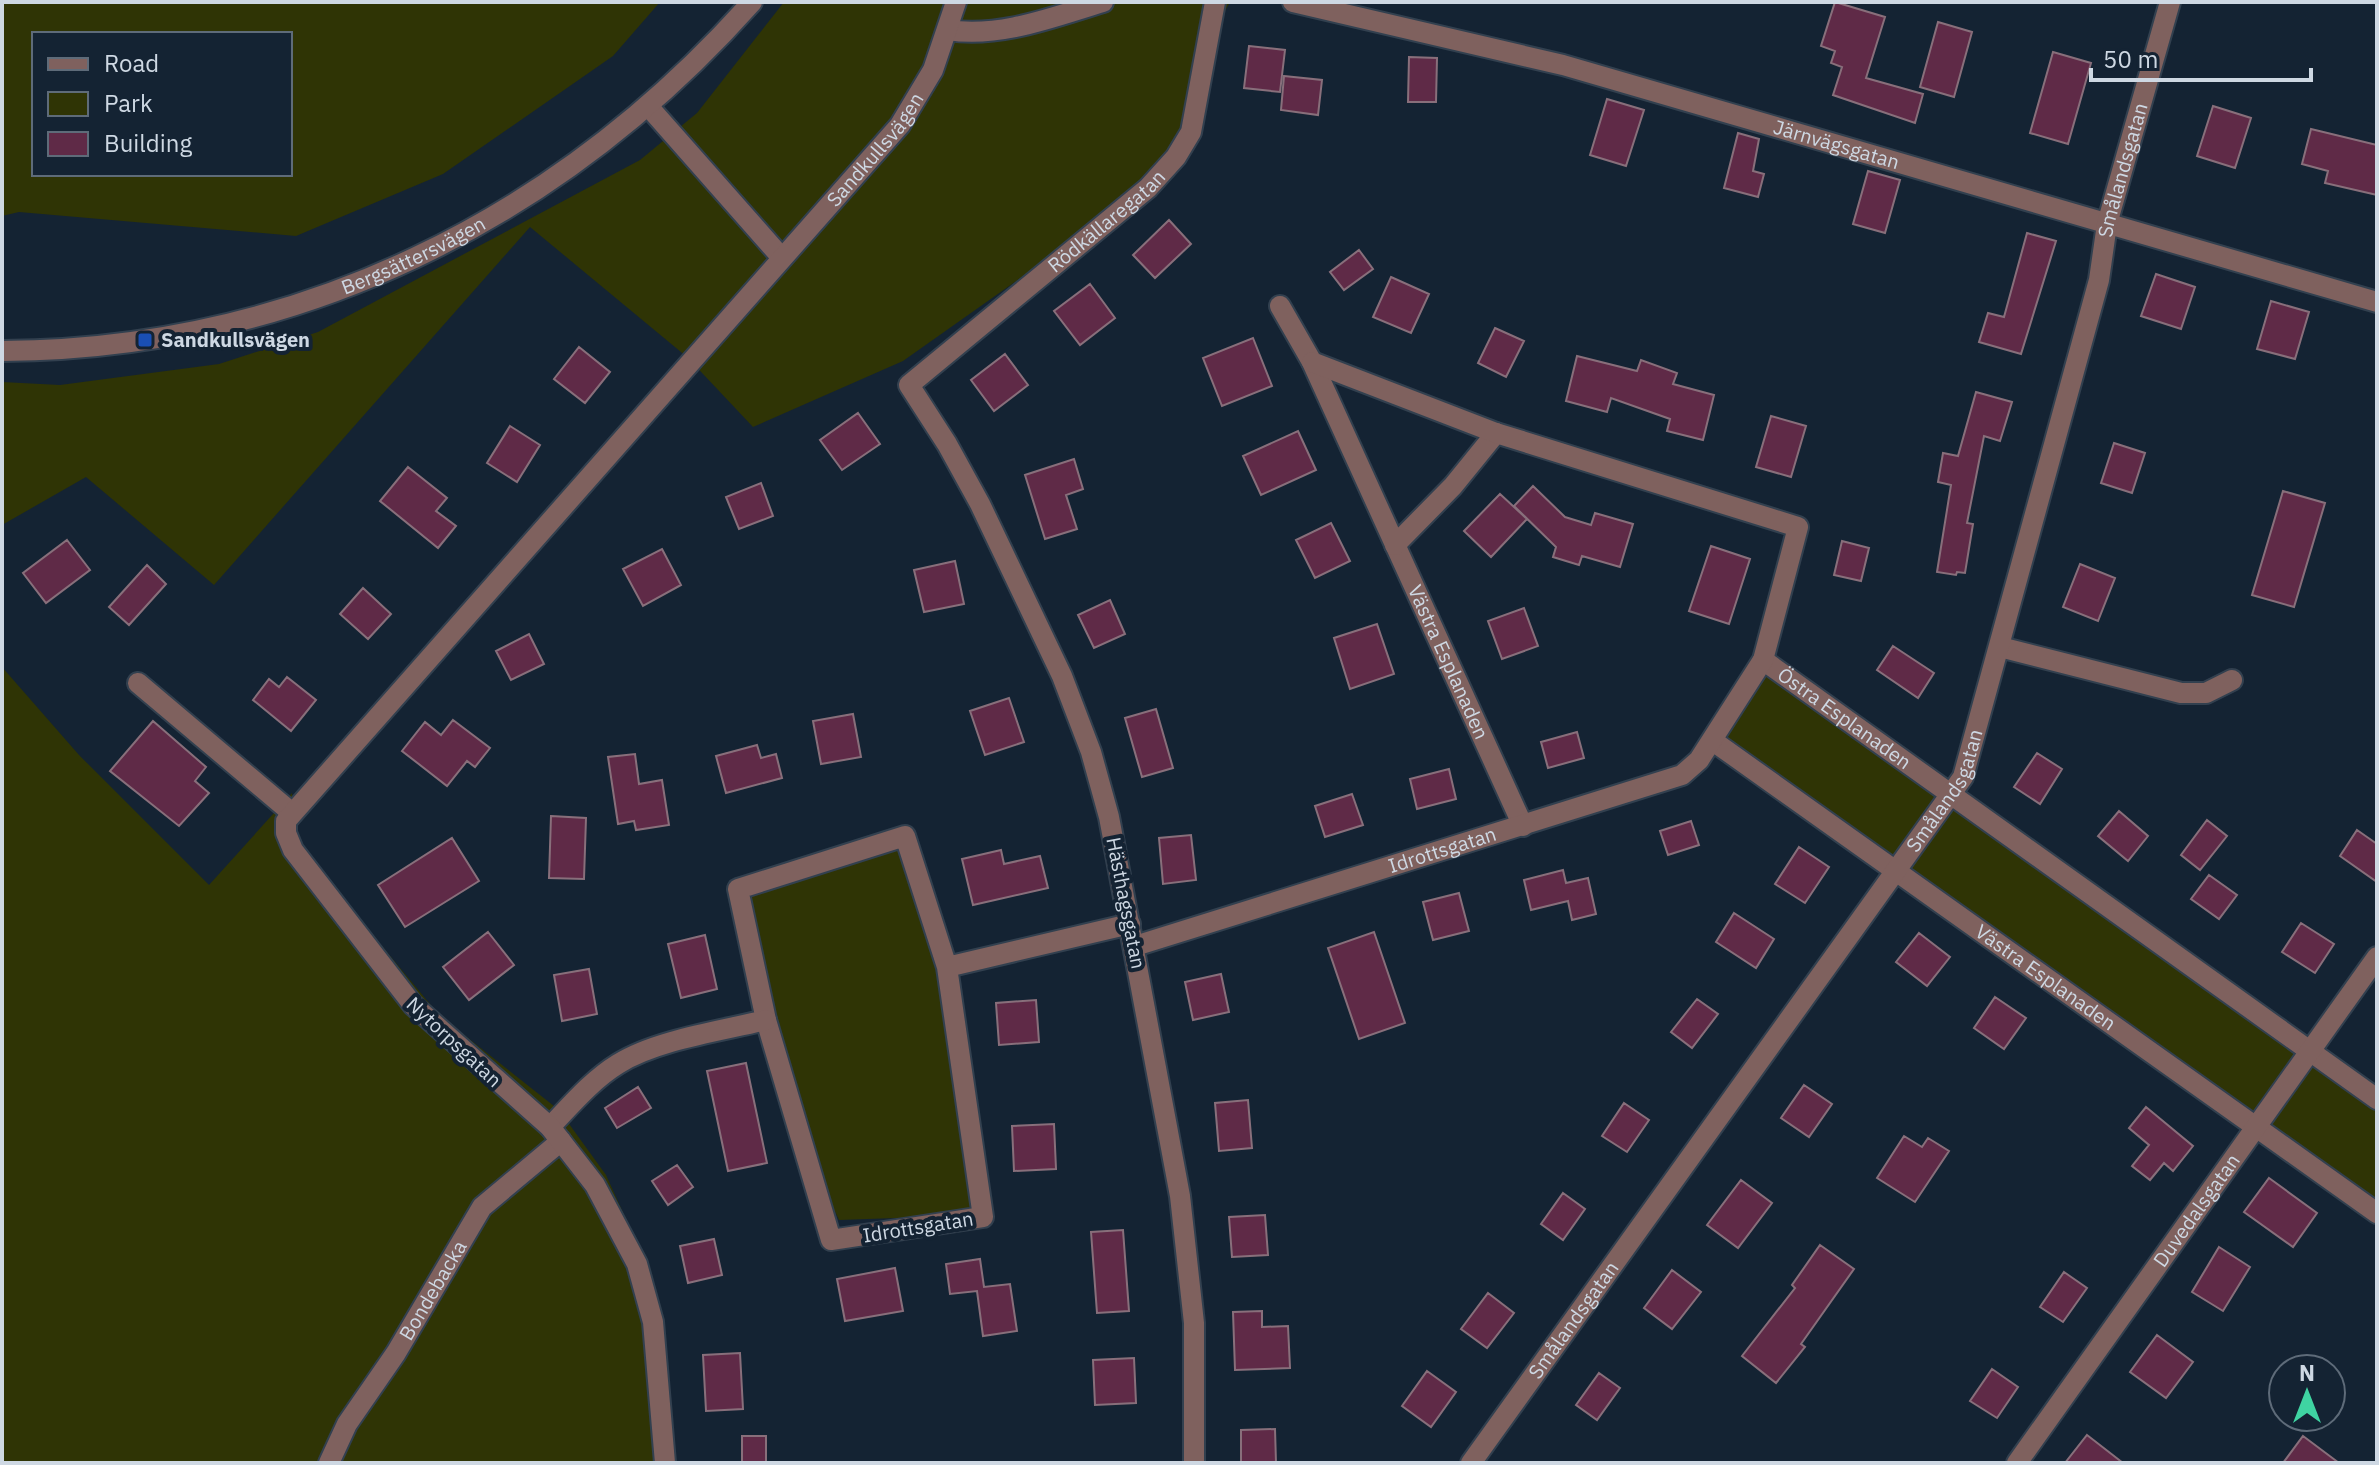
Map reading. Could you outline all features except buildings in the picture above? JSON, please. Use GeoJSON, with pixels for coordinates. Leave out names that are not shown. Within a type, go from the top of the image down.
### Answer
{"type":"FeatureCollection","features":[{"type":"Feature","properties":{"kind":"street","name":"Bergsättersvägen"},"geometry":{"type":"LineString","coordinates":[[2,351],[105,346],[221,328],[393,269],[488,221],[583,160],[648,106],[752,2]]}},
{"type":"Feature","properties":{"kind":"street","name":"Sandkullsvägen"},"geometry":{"type":"LineString","coordinates":[[292,813],[900,125],[928,80],[956,2]]}},
{"type":"Feature","properties":{"kind":"street"},"geometry":{"type":"LineString","coordinates":[[948,30],[971,34],[1001,30],[1103,2]]}},
{"type":"Feature","properties":{"kind":"street","name":"Rödkällaregatan"},"geometry":{"type":"LineString","coordinates":[[909,385],[1148,188],[1176,157],[1191,132],[1215,2]]}},
{"type":"Feature","properties":{"kind":"street","name":"Järnvägsgatan"},"geometry":{"type":"LineString","coordinates":[[1293,2],[1563,65],[2377,302]]}},
{"type":"Feature","properties":{"kind":"street","name":"Smålandsgatan"},"geometry":{"type":"LineString","coordinates":[[1471,1463],[1963,777],[2099,280],[2107,224],[2170,2]]}},
{"type":"Feature","properties":{"kind":"street"},"geometry":{"type":"LineString","coordinates":[[648,106],[782,258]]}},
{"type":"Feature","properties":{"kind":"street","name":"Västra Esplanaden"},"geometry":{"type":"LineString","coordinates":[[1280,306],[1312,362],[1523,826]]}},
{"type":"Feature","properties":{"kind":"street","name":"Östra Esplanaden"},"geometry":{"type":"LineString","coordinates":[[1312,362],[1496,433],[1798,527],[1763,660],[2377,1099]]}},
{"type":"Feature","properties":{"kind":"street","name":"Hästhagsgatan"},"geometry":{"type":"LineString","coordinates":[[909,385],[947,444],[980,504],[1062,676],[1091,752],[1109,817],[1180,1196],[1194,1323],[1194,1463]]}},
{"type":"Feature","properties":{"kind":"street"},"geometry":{"type":"LineString","coordinates":[[1395,545],[1453,486],[1496,433]]}},
{"type":"Feature","properties":{"kind":"street"},"geometry":{"type":"LineString","coordinates":[[2000,647],[2181,693],[2206,693],[2232,680]]}},
{"type":"Feature","properties":{"kind":"street"},"geometry":{"type":"LineString","coordinates":[[1523,826],[1682,775],[1699,760],[1713,741],[1763,660]]}},
{"type":"Feature","properties":{"kind":"street"},"geometry":{"type":"LineString","coordinates":[[138,683],[292,813]]}},
{"type":"Feature","properties":{"kind":"street","name":"Västra Esplanaden"},"geometry":{"type":"LineString","coordinates":[[1713,741],[2377,1213]]}},
{"type":"Feature","properties":{"kind":"street","name":"Nytorpsgatan"},"geometry":{"type":"LineString","coordinates":[[292,813],[286,821],[286,833],[293,850],[413,1005],[556,1134],[595,1185],[637,1264],[653,1322],[665,1463]]}},
{"type":"Feature","properties":{"kind":"street","name":"Idrottsgatan"},"geometry":{"type":"LineString","coordinates":[[1135,946],[1523,826]]}},
{"type":"Feature","properties":{"kind":"street","name":"Idrottsgatan"},"geometry":{"type":"LineString","coordinates":[[905,836],[947,967],[983,1217],[831,1240],[766,1020],[738,889],[905,836]]}},
{"type":"Feature","properties":{"kind":"street"},"geometry":{"type":"LineString","coordinates":[[947,967],[1130,924]]}},
{"type":"Feature","properties":{"kind":"street","name":"Duvedalsgatan"},"geometry":{"type":"LineString","coordinates":[[2017,1463],[2377,957]]}},
{"type":"Feature","properties":{"kind":"street"},"geometry":{"type":"LineString","coordinates":[[556,1134],[592,1083],[619,1063],[652,1049],[766,1020]]}},
{"type":"Feature","properties":{"kind":"street","name":"Bondebacka"},"geometry":{"type":"LineString","coordinates":[[329,1463],[347,1424],[396,1353],[482,1207],[556,1134]]}},
{"type":"Feature","properties":{"kind":"green space"},"geometry":{"type":"Polygon","coordinates":[[[2,2],[660,2],[613,56],[443,174],[296,236],[19,212],[2,216],[2,2]]]}},
{"type":"Feature","properties":{"kind":"green space"},"geometry":{"type":"Polygon","coordinates":[[[784,2],[1230,2],[1206,46],[1191,125],[1132,199],[903,361],[753,427],[687,357],[530,227],[214,585],[86,477],[2,525],[2,382],[60,385],[219,364],[318,332],[640,160],[697,113],[784,2]]]}},
{"type":"Feature","properties":{"kind":"green space"},"geometry":{"type":"Polygon","coordinates":[[[1761,657],[2377,1085],[2377,1203],[1714,735],[1761,657]]]}},
{"type":"Feature","properties":{"kind":"green space"},"geometry":{"type":"Polygon","coordinates":[[[2,667],[79,755],[209,885],[292,793],[300,847],[439,1015],[559,1110],[606,1175],[650,1272],[671,1463],[2,1463],[2,667]]]}},
{"type":"Feature","properties":{"kind":"green space"},"geometry":{"type":"Polygon","coordinates":[[[901,839],[945,953],[983,1215],[839,1220],[814,1166],[761,1001],[743,886],[763,870],[901,839]]]}},
{"type":"Feature","properties":{"kind":"place","name":"Sandkullsvägen"},"geometry":{"type":"Point","coordinates":[145,340]}}]}
